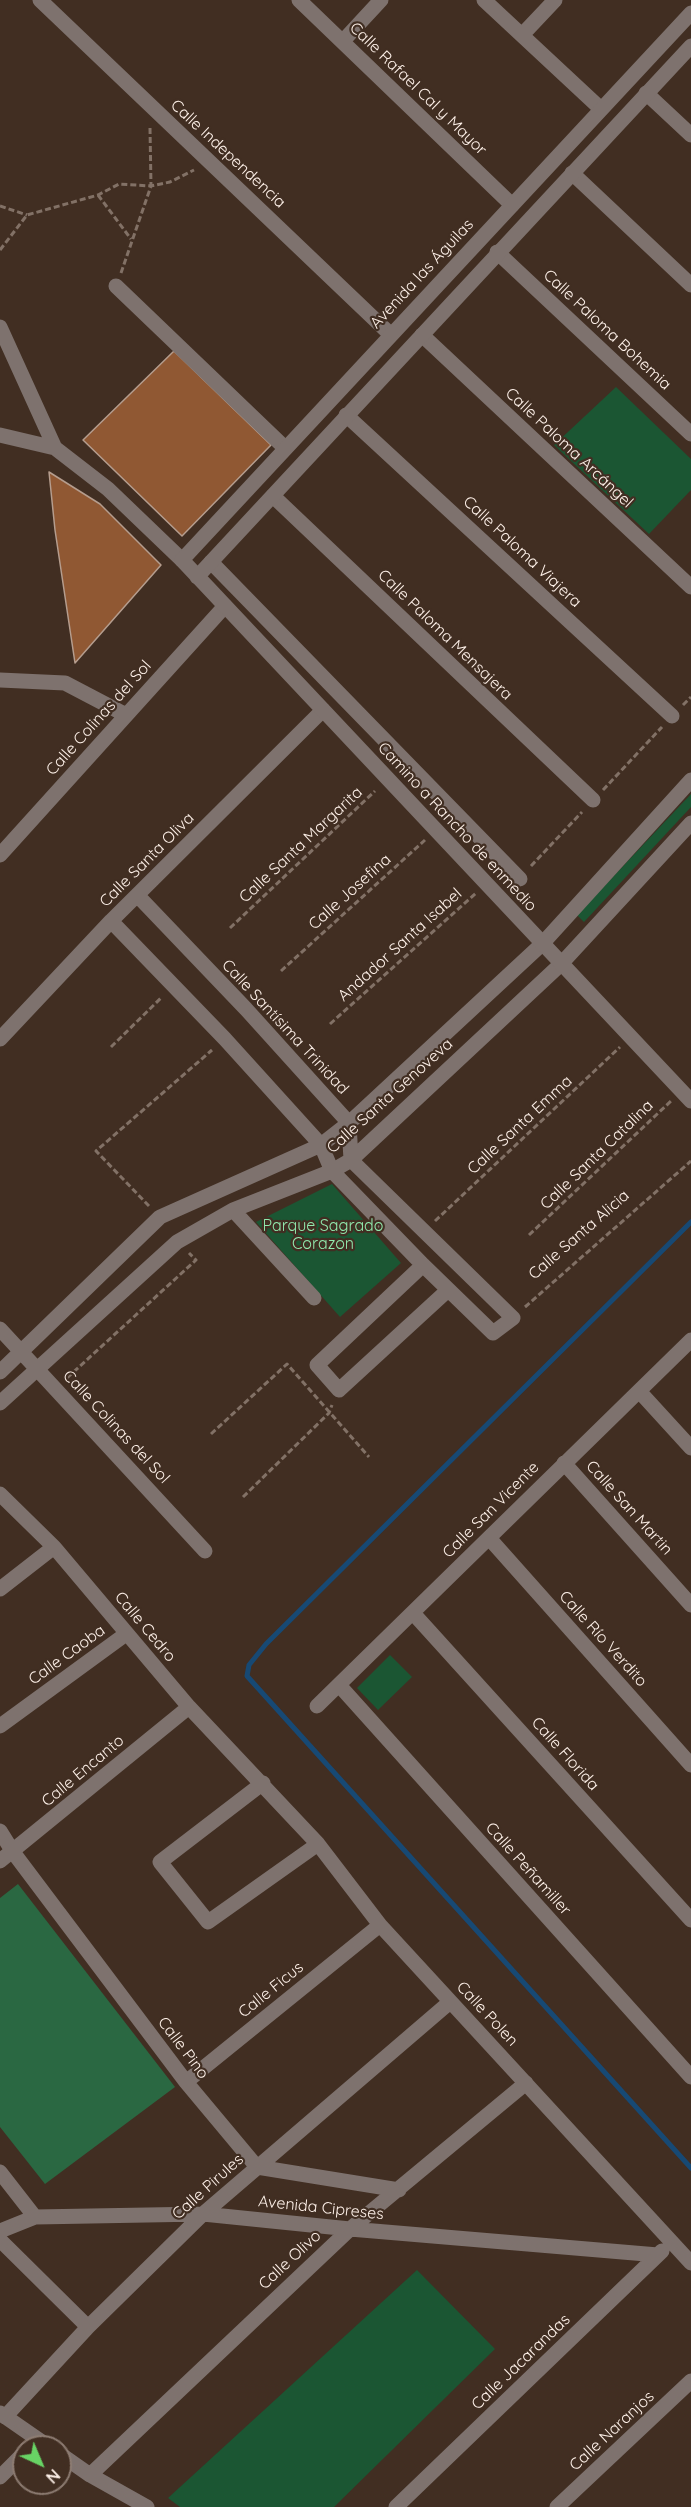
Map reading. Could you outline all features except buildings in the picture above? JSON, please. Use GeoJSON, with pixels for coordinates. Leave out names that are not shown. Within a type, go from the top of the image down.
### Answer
{"type":"FeatureCollection","features":[{"type":"Feature","properties":{"kind":"street","name":"Calle Independencia"},"geometry":{"type":"LineString","coordinates":[[40,0],[390,334]]}},
{"type":"Feature","properties":{"kind":"street","name":"Calle Rafael Cal y Mayor"},"geometry":{"type":"LineString","coordinates":[[299,0],[512,204]]}},
{"type":"Feature","properties":{"kind":"street"},"geometry":{"type":"LineString","coordinates":[[343,41],[381,0]]}},
{"type":"Feature","properties":{"kind":"street"},"geometry":{"type":"LineString","coordinates":[[484,0],[601,109]]}},
{"type":"Feature","properties":{"kind":"street"},"geometry":{"type":"LineString","coordinates":[[522,35],[555,0]]}},
{"type":"Feature","properties":{"kind":"street","name":"Avenida las Águilas"},"geometry":{"type":"LineString","coordinates":[[182,560],[691,13]]}},
{"type":"Feature","properties":{"kind":"street"},"geometry":{"type":"LineString","coordinates":[[197,577],[691,46]]}},
{"type":"Feature","properties":{"kind":"street"},"geometry":{"type":"LineString","coordinates":[[646,93],[691,135]]}},
{"type":"Feature","properties":{"kind":"street"},"geometry":{"type":"LineString","coordinates":[[572,173],[691,285]]}},
{"type":"Feature","properties":{"kind":"street","name":"Calle Paloma Bohemia"},"geometry":{"type":"LineString","coordinates":[[497,252],[691,434]]}},
{"type":"Feature","properties":{"kind":"street"},"geometry":{"type":"LineString","coordinates":[[116,286],[285,448]]}},
{"type":"Feature","properties":{"kind":"street"},"geometry":{"type":"LineString","coordinates":[[0,327],[55,447]]}},
{"type":"Feature","properties":{"kind":"street","name":"Calle Paloma Arcángel"},"geometry":{"type":"LineString","coordinates":[[422,335],[691,587]]}},
{"type":"Feature","properties":{"kind":"street","name":"Calle Paloma Viajera"},"geometry":{"type":"LineString","coordinates":[[346,415],[672,716]]}},
{"type":"Feature","properties":{"kind":"street"},"geometry":{"type":"LineString","coordinates":[[0,435],[55,447]]}},
{"type":"Feature","properties":{"kind":"street","name":"Camino a Rancho de enmedio"},"geometry":{"type":"LineString","coordinates":[[55,447],[108,489],[182,560],[686,1096]]}},
{"type":"Feature","properties":{"kind":"street","name":"Calle Paloma Mensajera"},"geometry":{"type":"LineString","coordinates":[[273,496],[593,800]]}},
{"type":"Feature","properties":{"kind":"street"},"geometry":{"type":"LineString","coordinates":[[211,562],[520,879]]}},
{"type":"Feature","properties":{"kind":"street","name":"Calle Colinas del Sol"},"geometry":{"type":"LineString","coordinates":[[0,855],[225,606]]}},
{"type":"Feature","properties":{"kind":"street"},"geometry":{"type":"LineString","coordinates":[[0,680],[65,683],[126,715]]}},
{"type":"Feature","properties":{"kind":"street","name":"Calle Santa Oliva"},"geometry":{"type":"LineString","coordinates":[[0,1039],[111,921],[323,710]]}},
{"type":"Feature","properties":{"kind":"street","name":"Calle Santa Genoveva"},"geometry":{"type":"LineString","coordinates":[[0,1372],[160,1218],[321,1144],[349,1123],[542,944],[691,780]]}},
{"type":"Feature","properties":{"kind":"street","name":"Calle Santa Genoveva"},"geometry":{"type":"LineString","coordinates":[[0,1403],[177,1242],[233,1210],[332,1171],[351,1160],[561,964],[691,823]]}},
{"type":"Feature","properties":{"kind":"street","name":"Calle Santísima Trinidad"},"geometry":{"type":"LineString","coordinates":[[138,896],[246,1008],[349,1123]]}},
{"type":"Feature","properties":{"kind":"street"},"geometry":{"type":"LineString","coordinates":[[111,921],[225,1039],[321,1144],[332,1171],[448,1290],[490,1331],[496,1332],[513,1318],[351,1160],[349,1123]]}},
{"type":"Feature","properties":{"kind":"street"},"geometry":{"type":"LineString","coordinates":[[233,1210],[314,1298]]}},
{"type":"Feature","properties":{"kind":"street"},"geometry":{"type":"LineString","coordinates":[[423,1265],[317,1365],[339,1390],[448,1290]]}},
{"type":"Feature","properties":{"kind":"street","name":"Calle Colinas del Sol"},"geometry":{"type":"LineString","coordinates":[[0,1329],[205,1551]]}},
{"type":"Feature","properties":{"kind":"street","name":"Calle San Vicente"},"geometry":{"type":"LineString","coordinates":[[317,1706],[691,1340]]}},
{"type":"Feature","properties":{"kind":"street"},"geometry":{"type":"LineString","coordinates":[[639,1391],[691,1448]]}},
{"type":"Feature","properties":{"kind":"street","name":"Calle San Martin"},"geometry":{"type":"LineString","coordinates":[[564,1463],[691,1605]]}},
{"type":"Feature","properties":{"kind":"street","name":"Calle Cedro"},"geometry":{"type":"LineString","coordinates":[[0,1494],[54,1547],[189,1707],[263,1784]]}},
{"type":"Feature","properties":{"kind":"street","name":"Calle Río Verdito"},"geometry":{"type":"LineString","coordinates":[[489,1538],[691,1765]]}},
{"type":"Feature","properties":{"kind":"street"},"geometry":{"type":"LineString","coordinates":[[0,1590],[54,1547]]}},
{"type":"Feature","properties":{"kind":"street","name":"Calle Florida"},"geometry":{"type":"LineString","coordinates":[[413,1613],[691,1920]]}},
{"type":"Feature","properties":{"kind":"street","name":"Calle Caoba"},"geometry":{"type":"LineString","coordinates":[[0,1726],[126,1634]]}},
{"type":"Feature","properties":{"kind":"street","name":"Calle Peñamiller"},"geometry":{"type":"LineString","coordinates":[[339,1685],[691,2078]]}},
{"type":"Feature","properties":{"kind":"street","name":"Calle Encanto"},"geometry":{"type":"LineString","coordinates":[[6,1857],[189,1707]]}},
{"type":"Feature","properties":{"kind":"street"},"geometry":{"type":"LineString","coordinates":[[263,1784],[159,1862],[208,1922],[318,1844]]}},
{"type":"Feature","properties":{"kind":"street","name":"Calle Polen"},"geometry":{"type":"LineString","coordinates":[[263,1784],[318,1844],[380,1925],[691,2263]]}},
{"type":"Feature","properties":{"kind":"street","name":"Calle Pino"},"geometry":{"type":"LineString","coordinates":[[0,1831],[6,1857],[256,2167]]}},
{"type":"Feature","properties":{"kind":"street","name":"Calle Ficus"},"geometry":{"type":"LineString","coordinates":[[186,2082],[380,1925]]}},
{"type":"Feature","properties":{"kind":"street","name":"Calle Pirules"},"geometry":{"type":"LineString","coordinates":[[3,2415],[87,2327],[204,2214],[450,2002]]}},
{"type":"Feature","properties":{"kind":"street","name":"Calle Olivo"},"geometry":{"type":"LineString","coordinates":[[90,2475],[350,2229],[526,2083]]}},
{"type":"Feature","properties":{"kind":"street"},"geometry":{"type":"LineString","coordinates":[[256,2167],[399,2190]]}},
{"type":"Feature","properties":{"kind":"street"},"geometry":{"type":"LineString","coordinates":[[0,2172],[36,2217],[0,2231]]}},
{"type":"Feature","properties":{"kind":"street","name":"Avenida Cipreses"},"geometry":{"type":"LineString","coordinates":[[36,2217],[204,2214],[350,2229],[658,2255]]}},
{"type":"Feature","properties":{"kind":"street"},"geometry":{"type":"LineString","coordinates":[[0,2240],[87,2327]]}},
{"type":"Feature","properties":{"kind":"street","name":"Calle Jacarandas"},"geometry":{"type":"LineString","coordinates":[[396,2507],[671,2243]]}},
{"type":"Feature","properties":{"kind":"street","name":"Calle Naranjos"},"geometry":{"type":"LineString","coordinates":[[557,2507],[691,2381]]}},
{"type":"Feature","properties":{"kind":"street"},"geometry":{"type":"LineString","coordinates":[[3,2415],[28,2435]]}},
{"type":"Feature","properties":{"kind":"street"},"geometry":{"type":"LineString","coordinates":[[72,2462],[138,2505]]}},
{"type":"Feature","properties":{"kind":"street"},"geometry":{"type":"LineString","coordinates":[[0,2477],[12,2465]]}},
{"type":"Feature","properties":{"kind":"path"},"geometry":{"type":"LineString","coordinates":[[116,286],[150,186],[150,105]]}},
{"type":"Feature","properties":{"kind":"path"},"geometry":{"type":"LineString","coordinates":[[0,206],[27,215],[98,195],[119,184],[150,186],[170,182],[210,161]]}},
{"type":"Feature","properties":{"kind":"path"},"geometry":{"type":"LineString","coordinates":[[98,195],[130,240]]}},
{"type":"Feature","properties":{"kind":"path"},"geometry":{"type":"LineString","coordinates":[[0,250],[27,215]]}},
{"type":"Feature","properties":{"kind":"path","name":"Calle Santa Margarita"},"geometry":{"type":"LineString","coordinates":[[230,928],[388,779]]}},
{"type":"Feature","properties":{"kind":"path","name":"Calle Josefina"},"geometry":{"type":"LineString","coordinates":[[281,971],[436,830]]}},
{"type":"Feature","properties":{"kind":"path","name":"Andador Santa Isabel"},"geometry":{"type":"LineString","coordinates":[[330,1024],[486,884]]}},
{"type":"Feature","properties":{"kind":"path"},"geometry":{"type":"LineString","coordinates":[[111,1047],[174,986]]}},
{"type":"Feature","properties":{"kind":"path","name":"Calle Santa Emma"},"geometry":{"type":"LineString","coordinates":[[425,1231],[630,1037]]}},
{"type":"Feature","properties":{"kind":"path"},"geometry":{"type":"LineString","coordinates":[[160,1218],[96,1151],[225,1039]]}},
{"type":"Feature","properties":{"kind":"path","name":"Calle Santa Catalina"},"geometry":{"type":"LineString","coordinates":[[529,1235],[686,1096]]}},
{"type":"Feature","properties":{"kind":"path","name":"Calle Santa Alicia"},"geometry":{"type":"LineString","coordinates":[[513,1318],[691,1161]]}},
{"type":"Feature","properties":{"kind":"path"},"geometry":{"type":"LineString","coordinates":[[56,1389],[196,1260]]}},
{"type":"Feature","properties":{"kind":"path"},"geometry":{"type":"LineString","coordinates":[[211,1434],[287,1364],[369,1457]]}},
{"type":"Feature","properties":{"kind":"path"},"geometry":{"type":"LineString","coordinates":[[243,1497],[329,1413],[339,1390]]}},
{"type":"Feature","properties":{"kind":"green space"},"geometry":{"type":"Polygon","coordinates":[[[616,387],[691,459],[691,490],[649,534],[554,445],[616,387]]]}},
{"type":"Feature","properties":{"kind":"green space"},"geometry":{"type":"Polygon","coordinates":[[[691,794],[691,807],[584,922],[577,915],[691,794]]]}},
{"type":"Feature","properties":{"kind":"green space","name":"Parque Sagrado Corazon"},"geometry":{"type":"Polygon","coordinates":[[[332,1184],[401,1263],[340,1317],[256,1222],[332,1184]]]}},
{"type":"Feature","properties":{"kind":"green space"},"geometry":{"type":"Polygon","coordinates":[[[390,1655],[412,1677],[378,1710],[357,1688],[390,1655]]]}},
{"type":"Feature","properties":{"kind":"green space"},"geometry":{"type":"Polygon","coordinates":[[[18,1884],[175,2087],[45,2184],[0,2127],[0,1898],[18,1884]]]}},
{"type":"Feature","properties":{"kind":"green space"},"geometry":{"type":"Polygon","coordinates":[[[417,2270],[495,2349],[334,2507],[180,2507],[168,2498],[417,2270]]]}},
{"type":"Feature","properties":{"kind":"waterway"},"geometry":{"type":"LineString","coordinates":[[691,1222],[266,1644],[249,1665],[247,1676],[691,2168]]}}]}
